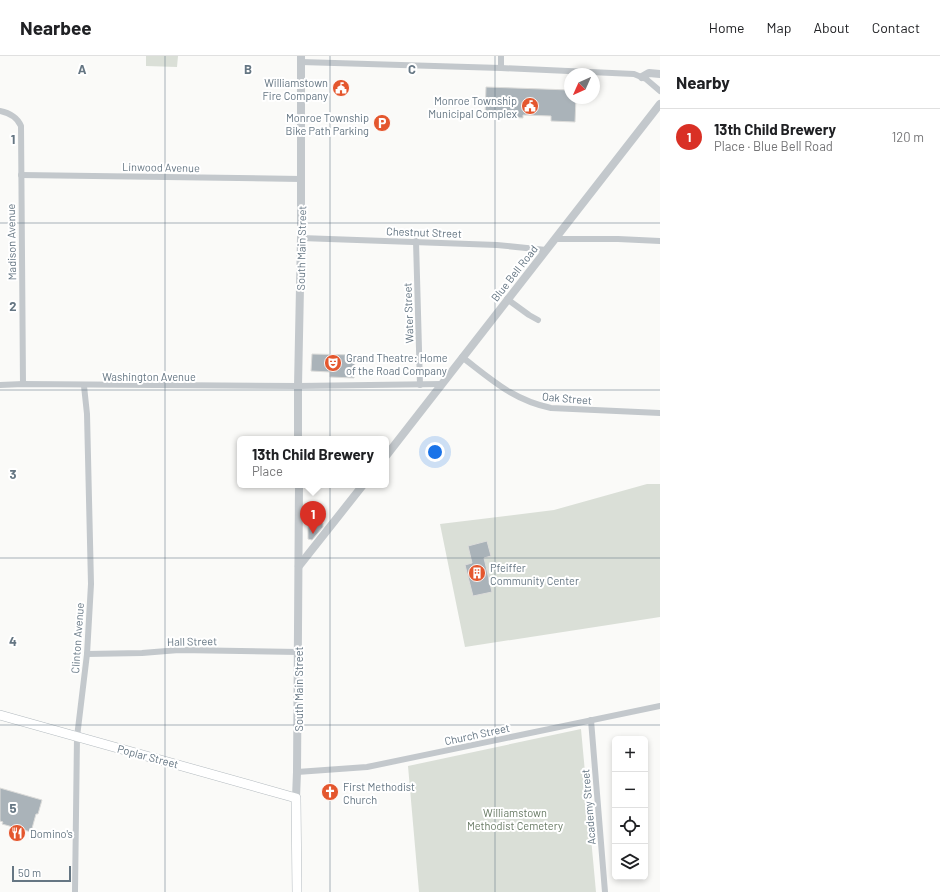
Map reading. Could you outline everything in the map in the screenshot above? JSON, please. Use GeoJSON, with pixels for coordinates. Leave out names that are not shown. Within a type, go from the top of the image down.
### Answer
{"type":"FeatureCollection","features":[{"type":"Feature","properties":{"kind":"main road","name":"Poplar Street"},"geometry":{"type":"LineString","coordinates":[[0,715],[296,798]]}},
{"type":"Feature","properties":{"kind":"main road","name":"South Main Street"},"geometry":{"type":"LineString","coordinates":[[296,798],[297,892]]}},
{"type":"Feature","properties":{"kind":"street"},"geometry":{"type":"LineString","coordinates":[[501,56],[501,68]]}},
{"type":"Feature","properties":{"kind":"street"},"geometry":{"type":"LineString","coordinates":[[301,59],[634,74],[642,77],[660,91]]}},
{"type":"Feature","properties":{"kind":"street","name":"South Main Street"},"geometry":{"type":"LineString","coordinates":[[298,436],[301,238],[301,59]]}},
{"type":"Feature","properties":{"kind":"street"},"geometry":{"type":"LineString","coordinates":[[642,77],[649,73],[660,74]]}},
{"type":"Feature","properties":{"kind":"street","name":"Blue Bell Road"},"geometry":{"type":"LineString","coordinates":[[389,452],[660,104]]}},
{"type":"Feature","properties":{"kind":"street","name":"Madison Avenue"},"geometry":{"type":"LineString","coordinates":[[0,111],[9,113],[18,120],[21,126],[23,384]]}},
{"type":"Feature","properties":{"kind":"street","name":"Linwood Avenue"},"geometry":{"type":"LineString","coordinates":[[21,175],[301,179]]}},
{"type":"Feature","properties":{"kind":"street","name":"Chestnut Street"},"geometry":{"type":"LineString","coordinates":[[301,238],[416,241],[497,245],[546,250]]}},
{"type":"Feature","properties":{"kind":"street"},"geometry":{"type":"LineString","coordinates":[[555,239],[660,241]]}},
{"type":"Feature","properties":{"kind":"street","name":"Water Street"},"geometry":{"type":"LineString","coordinates":[[416,241],[420,385]]}},
{"type":"Feature","properties":{"kind":"street"},"geometry":{"type":"LineString","coordinates":[[508,300],[538,320]]}},
{"type":"Feature","properties":{"kind":"street","name":"Oak Street"},"geometry":{"type":"LineString","coordinates":[[462,357],[504,389],[535,405],[551,408],[660,413]]}},
{"type":"Feature","properties":{"kind":"street","name":"Washington Avenue"},"geometry":{"type":"LineString","coordinates":[[0,385],[298,386],[442,384]]}},
{"type":"Feature","properties":{"kind":"street","name":"Clinton Avenue"},"geometry":{"type":"LineString","coordinates":[[76,892],[77,737],[87,654],[91,584],[88,414],[84,386]]}},
{"type":"Feature","properties":{"kind":"street","name":"South Main Street"},"geometry":{"type":"LineString","coordinates":[[296,798],[299,488]]}},
{"type":"Feature","properties":{"kind":"street"},"geometry":{"type":"LineString","coordinates":[[299,566],[361,488]]}},
{"type":"Feature","properties":{"kind":"street","name":"Hall Street"},"geometry":{"type":"LineString","coordinates":[[87,654],[142,653],[179,650],[298,652]]}},
{"type":"Feature","properties":{"kind":"street","name":"Church Street"},"geometry":{"type":"LineString","coordinates":[[297,772],[367,767],[660,706]]}},
{"type":"Feature","properties":{"kind":"street","name":"Academy Street"},"geometry":{"type":"LineString","coordinates":[[591,720],[605,892]]}},
{"type":"Feature","properties":{"kind":"green space"},"geometry":{"type":"Polygon","coordinates":[[[146,56],[178,56],[177,67],[146,66],[146,56]]]}},
{"type":"Feature","properties":{"kind":"green space"},"geometry":{"type":"Polygon","coordinates":[[[647,484],[660,484],[660,617],[465,647],[440,524],[554,510],[647,484]]]}},
{"type":"Feature","properties":{"kind":"green space","name":"Williamstown Methodist Cemetery"},"geometry":{"type":"Polygon","coordinates":[[[581,729],[596,892],[419,892],[408,766],[581,729]]]}},
{"type":"Feature","properties":{"kind":"building","name":"Monroe Township Municipal Complex"},"geometry":{"type":"Polygon","coordinates":[[[486,87],[564,90],[564,104],[576,104],[575,122],[551,121],[551,116],[523,115],[523,118],[485,116],[486,87]]]}},
{"type":"Feature","properties":{"kind":"building","name":"Grand Theatre: Home of the Road Company"},"geometry":{"type":"Polygon","coordinates":[[[312,354],[355,355],[354,378],[330,377],[330,372],[311,371],[312,354]]]}},
{"type":"Feature","properties":{"kind":"building"},"geometry":{"type":"Polygon","coordinates":[[[308,523],[323,523],[323,527],[312,540],[308,539],[308,523]]]}},
{"type":"Feature","properties":{"kind":"building","name":"Pfeiffer Community Center"},"geometry":{"type":"Polygon","coordinates":[[[487,541],[491,556],[484,558],[492,592],[473,596],[465,565],[472,563],[468,546],[487,541]]]}},
{"type":"Feature","properties":{"kind":"building"},"geometry":{"type":"Polygon","coordinates":[[[0,788],[42,800],[31,832],[2,824],[3,822],[0,821],[0,788]]]}},
{"type":"Feature","properties":{"kind":"place","name":"Williamstown Fire Company"},"geometry":{"type":"Point","coordinates":[341,88]}},
{"type":"Feature","properties":{"kind":"place","name":"Monroe Township Municipal Complex"},"geometry":{"type":"Point","coordinates":[530,106]}},
{"type":"Feature","properties":{"kind":"place","name":"Monroe Township Bike Path Parking"},"geometry":{"type":"Point","coordinates":[382,123]}},
{"type":"Feature","properties":{"kind":"place","name":"Grand Theatre: Home of the Road Company"},"geometry":{"type":"Point","coordinates":[333,363]}},
{"type":"Feature","properties":{"kind":"place","name":"13th Child Brewery"},"geometry":{"type":"Point","coordinates":[313,534]}},
{"type":"Feature","properties":{"kind":"place","name":"Pfeiffer Community Center"},"geometry":{"type":"Point","coordinates":[477,573]}},
{"type":"Feature","properties":{"kind":"place","name":"First Methodist Church"},"geometry":{"type":"Point","coordinates":[330,792]}},
{"type":"Feature","properties":{"kind":"place","name":"Domino's"},"geometry":{"type":"Point","coordinates":[17,833]}}]}
